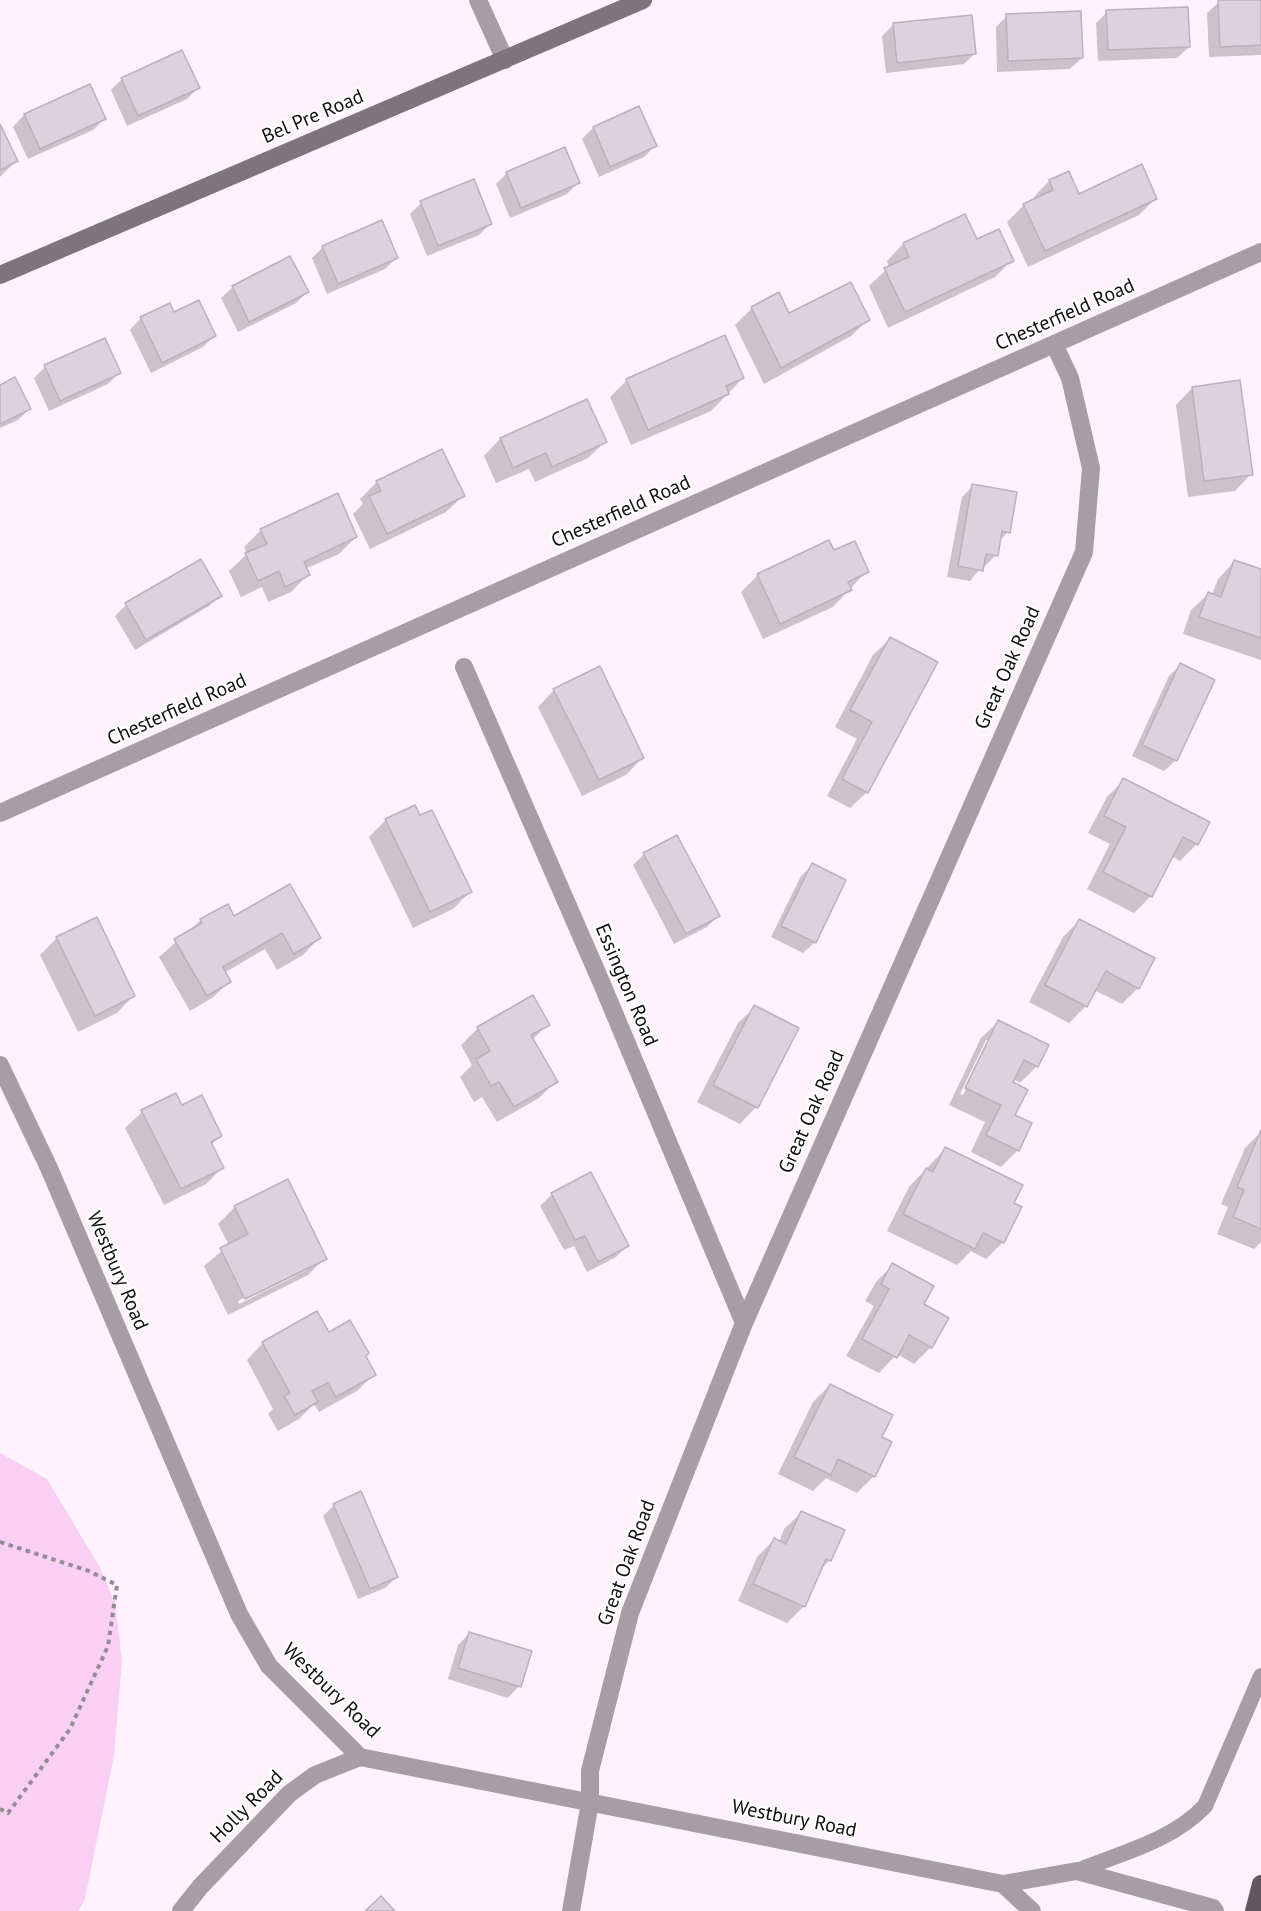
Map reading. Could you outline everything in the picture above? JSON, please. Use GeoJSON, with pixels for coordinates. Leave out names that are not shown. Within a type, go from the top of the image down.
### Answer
{"type":"FeatureCollection","features":[{"type":"Feature","properties":{"kind":"main road","name":"Bel Pre Road"},"geometry":{"type":"LineString","coordinates":[[0,275],[643,0]]}},
{"type":"Feature","properties":{"kind":"main road"},"geometry":{"type":"LineString","coordinates":[[1254,1911],[1261,1884]]}},
{"type":"Feature","properties":{"kind":"street"},"geometry":{"type":"LineString","coordinates":[[478,0],[505,60]]}},
{"type":"Feature","properties":{"kind":"street","name":"Chesterfield Road"},"geometry":{"type":"LineString","coordinates":[[0,813],[1261,252]]}},
{"type":"Feature","properties":{"kind":"street","name":"Great Oak Road"},"geometry":{"type":"LineString","coordinates":[[570,1911],[590,1802],[590,1771],[630,1613],[744,1323],[1084,552],[1091,468],[1070,378],[1054,344]]}},
{"type":"Feature","properties":{"kind":"street","name":"Essington Road"},"geometry":{"type":"LineString","coordinates":[[464,667],[602,984],[744,1323]]}},
{"type":"Feature","properties":{"kind":"street","name":"Westbury Road"},"geometry":{"type":"LineString","coordinates":[[0,1065],[49,1168],[239,1614],[269,1666],[360,1757],[1003,1884],[1077,1870],[1213,1908],[1215,1911]]}},
{"type":"Feature","properties":{"kind":"street","name":"Holly Road"},"geometry":{"type":"LineString","coordinates":[[181,1911],[200,1887],[289,1794],[315,1775],[360,1757]]}},
{"type":"Feature","properties":{"kind":"street"},"geometry":{"type":"LineString","coordinates":[[1003,1884],[1032,1911]]}},
{"type":"Feature","properties":{"kind":"lane"},"geometry":{"type":"LineString","coordinates":[[1077,1870],[1174,1832],[1190,1821],[1205,1806],[1261,1676]]}},
{"type":"Feature","properties":{"kind":"path"},"geometry":{"type":"LineString","coordinates":[[0,1542],[89,1571],[117,1585],[108,1646],[70,1729],[8,1813],[0,1809]]}},
{"type":"Feature","properties":{"kind":"shaded area"},"geometry":{"type":"Polygon","coordinates":[[[0,1453],[47,1479],[99,1566],[115,1602],[122,1661],[114,1755],[85,1899],[78,1911],[0,1911],[0,1453]]]}},
{"type":"Feature","properties":{"kind":"building"},"geometry":{"type":"Polygon","coordinates":[[[1218,0],[1261,0],[1261,45],[1220,47],[1218,0]]]}},
{"type":"Feature","properties":{"kind":"building"},"geometry":{"type":"Polygon","coordinates":[[[1188,7],[1190,47],[1108,50],[1106,10],[1188,7]]]}},
{"type":"Feature","properties":{"kind":"building"},"geometry":{"type":"Polygon","coordinates":[[[1081,11],[1083,58],[1008,61],[1006,14],[1081,11]]]}},
{"type":"Feature","properties":{"kind":"building"},"geometry":{"type":"Polygon","coordinates":[[[972,15],[976,54],[897,63],[893,23],[972,15]]]}},
{"type":"Feature","properties":{"kind":"building"},"geometry":{"type":"Polygon","coordinates":[[[182,50],[200,88],[138,116],[121,78],[182,50]]]}},
{"type":"Feature","properties":{"kind":"building"},"geometry":{"type":"Polygon","coordinates":[[[90,84],[106,119],[40,149],[24,114],[90,84]]]}},
{"type":"Feature","properties":{"kind":"building"},"geometry":{"type":"Polygon","coordinates":[[[639,106],[657,146],[610,167],[593,127],[639,106]]]}},
{"type":"Feature","properties":{"kind":"building"},"geometry":{"type":"Polygon","coordinates":[[[0,124],[18,161],[0,170],[0,124]]]}},
{"type":"Feature","properties":{"kind":"building"},"geometry":{"type":"Polygon","coordinates":[[[565,147],[580,183],[521,208],[506,172],[565,147]]]}},
{"type":"Feature","properties":{"kind":"building"},"geometry":{"type":"Polygon","coordinates":[[[1142,164],[1157,199],[1045,251],[1023,204],[1053,190],[1049,180],[1069,171],[1079,194],[1142,164]]]}},
{"type":"Feature","properties":{"kind":"building"},"geometry":{"type":"Polygon","coordinates":[[[474,179],[492,224],[438,246],[420,201],[474,179]]]}},
{"type":"Feature","properties":{"kind":"building"},"geometry":{"type":"Polygon","coordinates":[[[965,214],[977,239],[999,229],[1014,261],[905,312],[884,268],[909,257],[903,243],[965,214]]]}},
{"type":"Feature","properties":{"kind":"building"},"geometry":{"type":"Polygon","coordinates":[[[382,220],[398,258],[338,284],[322,246],[382,220]]]}},
{"type":"Feature","properties":{"kind":"building"},"geometry":{"type":"Polygon","coordinates":[[[290,256],[309,292],[249,322],[232,286],[290,256]]]}},
{"type":"Feature","properties":{"kind":"building"},"geometry":{"type":"Polygon","coordinates":[[[851,282],[870,320],[781,368],[751,307],[779,292],[789,313],[851,282]]]}},
{"type":"Feature","properties":{"kind":"building"},"geometry":{"type":"Polygon","coordinates":[[[199,300],[216,336],[162,363],[140,317],[170,303],[174,312],[199,300]]]}},
{"type":"Feature","properties":{"kind":"building"},"geometry":{"type":"Polygon","coordinates":[[[725,335],[744,378],[726,386],[729,394],[648,430],[626,379],[725,335]]]}},
{"type":"Feature","properties":{"kind":"building"},"geometry":{"type":"Polygon","coordinates":[[[105,338],[121,373],[60,401],[44,365],[105,338]]]}},
{"type":"Feature","properties":{"kind":"building"},"geometry":{"type":"Polygon","coordinates":[[[15,377],[31,409],[0,424],[0,385],[15,377]]]}},
{"type":"Feature","properties":{"kind":"building"},"geometry":{"type":"Polygon","coordinates":[[[1240,380],[1253,475],[1204,481],[1192,387],[1240,380]]]}},
{"type":"Feature","properties":{"kind":"building"},"geometry":{"type":"Polygon","coordinates":[[[587,399],[607,442],[552,467],[546,453],[513,468],[500,438],[587,399]]]}},
{"type":"Feature","properties":{"kind":"building"},"geometry":{"type":"Polygon","coordinates":[[[442,449],[465,496],[387,534],[369,496],[381,491],[376,481],[442,449]]]}},
{"type":"Feature","properties":{"kind":"building"},"geometry":{"type":"Polygon","coordinates":[[[972,484],[1017,492],[1010,533],[1002,531],[998,556],[986,554],[983,571],[958,566],[972,484]]]}},
{"type":"Feature","properties":{"kind":"building"},"geometry":{"type":"Polygon","coordinates":[[[338,493],[357,537],[304,562],[310,575],[285,587],[279,571],[258,581],[245,553],[267,544],[260,529],[338,493]]]}},
{"type":"Feature","properties":{"kind":"building"},"geometry":{"type":"Polygon","coordinates":[[[829,540],[834,550],[855,541],[869,572],[848,582],[852,590],[780,624],[757,574],[829,540]]]}},
{"type":"Feature","properties":{"kind":"building"},"geometry":{"type":"Polygon","coordinates":[[[201,559],[222,596],[146,640],[125,603],[201,559]]]}},
{"type":"Feature","properties":{"kind":"building"},"geometry":{"type":"Polygon","coordinates":[[[1234,560],[1261,569],[1261,638],[1199,617],[1208,592],[1221,597],[1234,560]]]}},
{"type":"Feature","properties":{"kind":"building"},"geometry":{"type":"Polygon","coordinates":[[[890,637],[938,662],[868,793],[842,779],[872,722],[850,710],[890,637]]]}},
{"type":"Feature","properties":{"kind":"building"},"geometry":{"type":"Polygon","coordinates":[[[1180,663],[1215,680],[1177,761],[1142,745],[1180,663]]]}},
{"type":"Feature","properties":{"kind":"building"},"geometry":{"type":"Polygon","coordinates":[[[600,666],[644,758],[599,780],[553,689],[600,666]]]}},
{"type":"Feature","properties":{"kind":"building"},"geometry":{"type":"Polygon","coordinates":[[[1123,778],[1210,822],[1198,845],[1183,837],[1152,897],[1103,872],[1126,827],[1104,816],[1123,778]]]}},
{"type":"Feature","properties":{"kind":"building"},"geometry":{"type":"Polygon","coordinates":[[[415,805],[420,815],[432,810],[472,892],[430,912],[385,819],[415,805]]]}},
{"type":"Feature","properties":{"kind":"building"},"geometry":{"type":"Polygon","coordinates":[[[677,835],[720,916],[686,934],[643,853],[677,835]]]}},
{"type":"Feature","properties":{"kind":"building"},"geometry":{"type":"Polygon","coordinates":[[[812,863],[846,880],[816,943],[781,926],[812,863]]]}},
{"type":"Feature","properties":{"kind":"building"},"geometry":{"type":"Polygon","coordinates":[[[290,884],[321,938],[294,954],[282,933],[223,967],[231,982],[207,996],[174,939],[202,923],[200,919],[228,904],[234,916],[290,884]]]}},
{"type":"Feature","properties":{"kind":"building"},"geometry":{"type":"Polygon","coordinates":[[[97,917],[135,996],[95,1016],[56,937],[97,917]]]}},
{"type":"Feature","properties":{"kind":"building"},"geometry":{"type":"Polygon","coordinates":[[[1079,919],[1155,958],[1139,989],[1106,971],[1087,1007],[1045,985],[1079,919]]]}},
{"type":"Feature","properties":{"kind":"building"},"geometry":{"type":"Polygon","coordinates":[[[533,995],[550,1025],[531,1035],[558,1082],[514,1107],[499,1082],[491,1086],[476,1059],[490,1051],[477,1027],[533,995]]]}},
{"type":"Feature","properties":{"kind":"building"},"geometry":{"type":"Polygon","coordinates":[[[754,1005],[799,1028],[758,1108],[713,1085],[754,1005]]]}},
{"type":"Feature","properties":{"kind":"building"},"geometry":{"type":"Polygon","coordinates":[[[998,1020],[1049,1045],[1038,1067],[1024,1060],[1013,1082],[1028,1090],[1015,1115],[1032,1123],[1019,1151],[986,1135],[1001,1105],[965,1088],[998,1020]]]}},
{"type":"Feature","properties":{"kind":"building"},"geometry":{"type":"Polygon","coordinates":[[[176,1093],[182,1105],[202,1095],[222,1136],[211,1142],[224,1168],[181,1189],[141,1110],[176,1093]]]}},
{"type":"Feature","properties":{"kind":"building"},"geometry":{"type":"Polygon","coordinates":[[[1261,1130],[1261,1229],[1233,1217],[1244,1190],[1237,1187],[1261,1130]]]}},
{"type":"Feature","properties":{"kind":"building"},"geometry":{"type":"Polygon","coordinates":[[[945,1147],[1023,1185],[1014,1203],[1022,1207],[1004,1243],[983,1233],[975,1249],[903,1214],[926,1168],[933,1172],[945,1147]]]}},
{"type":"Feature","properties":{"kind":"building"},"geometry":{"type":"Polygon","coordinates":[[[591,1172],[629,1246],[598,1262],[585,1236],[575,1240],[551,1193],[591,1172]]]}},
{"type":"Feature","properties":{"kind":"building"},"geometry":{"type":"Polygon","coordinates":[[[288,1179],[327,1259],[245,1299],[220,1248],[248,1234],[234,1206],[288,1179]]]}},
{"type":"Feature","properties":{"kind":"building"},"geometry":{"type":"Polygon","coordinates":[[[892,1263],[934,1286],[924,1304],[949,1318],[932,1348],[909,1335],[897,1358],[862,1339],[889,1289],[881,1284],[892,1263]]]}},
{"type":"Feature","properties":{"kind":"building"},"geometry":{"type":"Polygon","coordinates":[[[317,1311],[329,1332],[350,1320],[369,1353],[366,1356],[376,1375],[336,1397],[328,1383],[312,1391],[318,1402],[295,1415],[284,1396],[290,1393],[262,1342],[317,1311]]]}},
{"type":"Feature","properties":{"kind":"building"},"geometry":{"type":"Polygon","coordinates":[[[830,1384],[893,1415],[882,1437],[892,1442],[875,1477],[838,1459],[831,1475],[794,1457],[830,1384]]]}},
{"type":"Feature","properties":{"kind":"building"},"geometry":{"type":"Polygon","coordinates":[[[361,1491],[398,1577],[370,1589],[333,1504],[361,1491]]]}},
{"type":"Feature","properties":{"kind":"building"},"geometry":{"type":"Polygon","coordinates":[[[801,1511],[845,1530],[831,1561],[826,1559],[805,1607],[753,1584],[774,1538],[786,1544],[801,1511]]]}},
{"type":"Feature","properties":{"kind":"building"},"geometry":{"type":"Polygon","coordinates":[[[469,1632],[532,1651],[521,1687],[458,1668],[469,1632]]]}},
{"type":"Feature","properties":{"kind":"building"},"geometry":{"type":"Polygon","coordinates":[[[381,1896],[395,1911],[365,1911],[381,1896]]]}}]}
